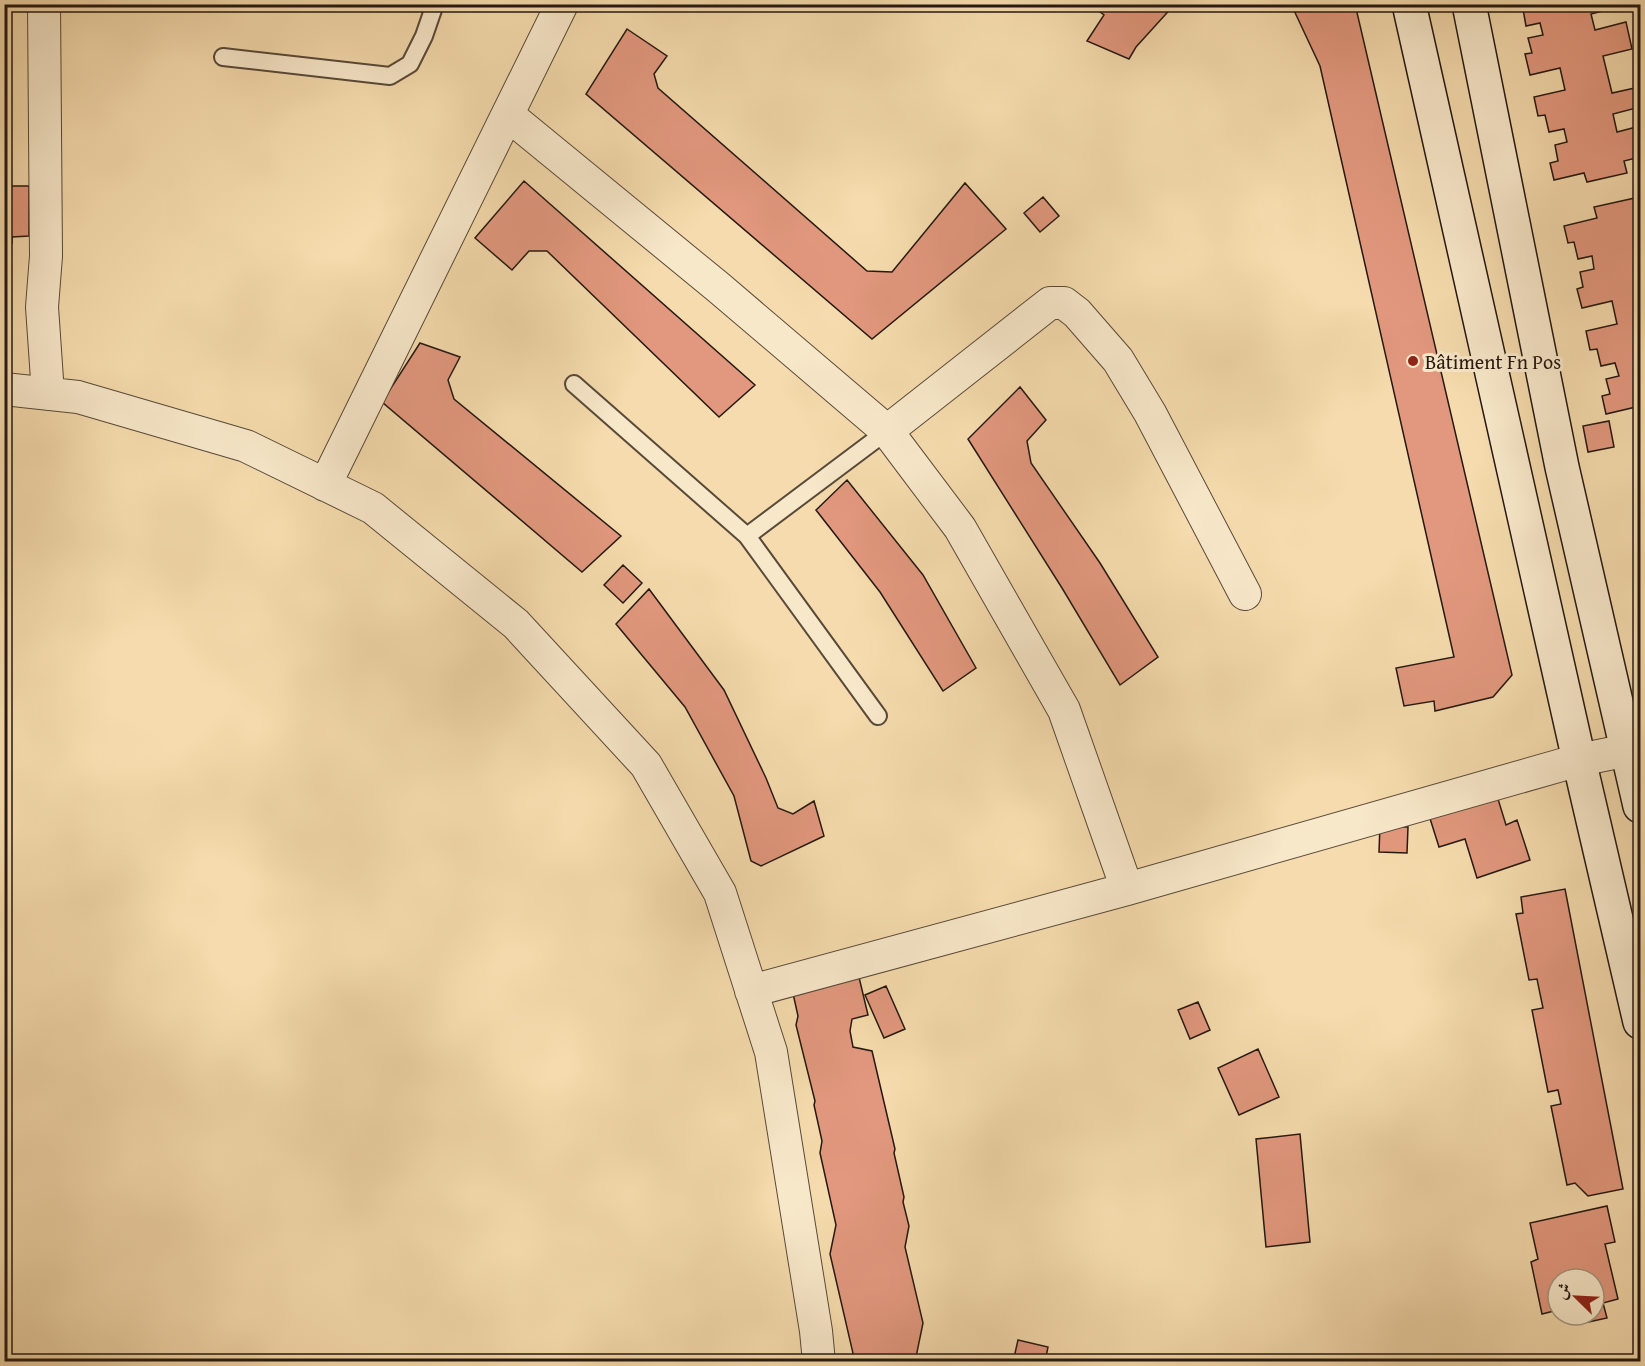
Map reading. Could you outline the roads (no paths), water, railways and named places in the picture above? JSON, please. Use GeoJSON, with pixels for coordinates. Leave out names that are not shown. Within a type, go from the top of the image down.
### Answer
{"type":"FeatureCollection","features":[{"type":"Feature","properties":{"kind":"main road"},"geometry":{"type":"LineString","coordinates":[[1410,4],[1579,760],[1641,1022]]}},
{"type":"Feature","properties":{"kind":"main road"},"geometry":{"type":"LineString","coordinates":[[1469,4],[1562,467],[1634,748],[1641,806]]}},
{"type":"Feature","properties":{"kind":"street"},"geometry":{"type":"LineString","coordinates":[[44,4],[46,256],[42,307],[48,394]]}},
{"type":"Feature","properties":{"kind":"street"},"geometry":{"type":"LineString","coordinates":[[325,485],[562,4]]}},
{"type":"Feature","properties":{"kind":"street"},"geometry":{"type":"LineString","coordinates":[[508,115],[718,287],[886,431],[960,528],[1064,710],[1127,889]]}},
{"type":"Feature","properties":{"kind":"street"},"geometry":{"type":"LineString","coordinates":[[886,431],[1050,303],[1064,303],[1077,313],[1118,360],[1150,413],[1245,594]]}},
{"type":"Feature","properties":{"kind":"street"},"geometry":{"type":"LineString","coordinates":[[4,389],[78,398],[246,446],[373,508],[516,624],[646,765],[720,893],[771,1052],[819,1362]]}},
{"type":"Feature","properties":{"kind":"street"},"geometry":{"type":"LineString","coordinates":[[752,991],[1127,889],[1579,760],[1634,748]]}},
{"type":"Feature","properties":{"kind":"lane"},"geometry":{"type":"LineString","coordinates":[[223,57],[390,76],[410,64],[424,36],[435,4]]}},
{"type":"Feature","properties":{"kind":"lane"},"geometry":{"type":"LineString","coordinates":[[574,384],[747,536],[878,716]]}},
{"type":"Feature","properties":{"kind":"lane"},"geometry":{"type":"LineString","coordinates":[[747,536],[886,431]]}},
{"type":"Feature","properties":{"kind":"place","name":"Bâtiment Fn Pos"},"geometry":{"type":"Point","coordinates":[1413,361]}}]}
